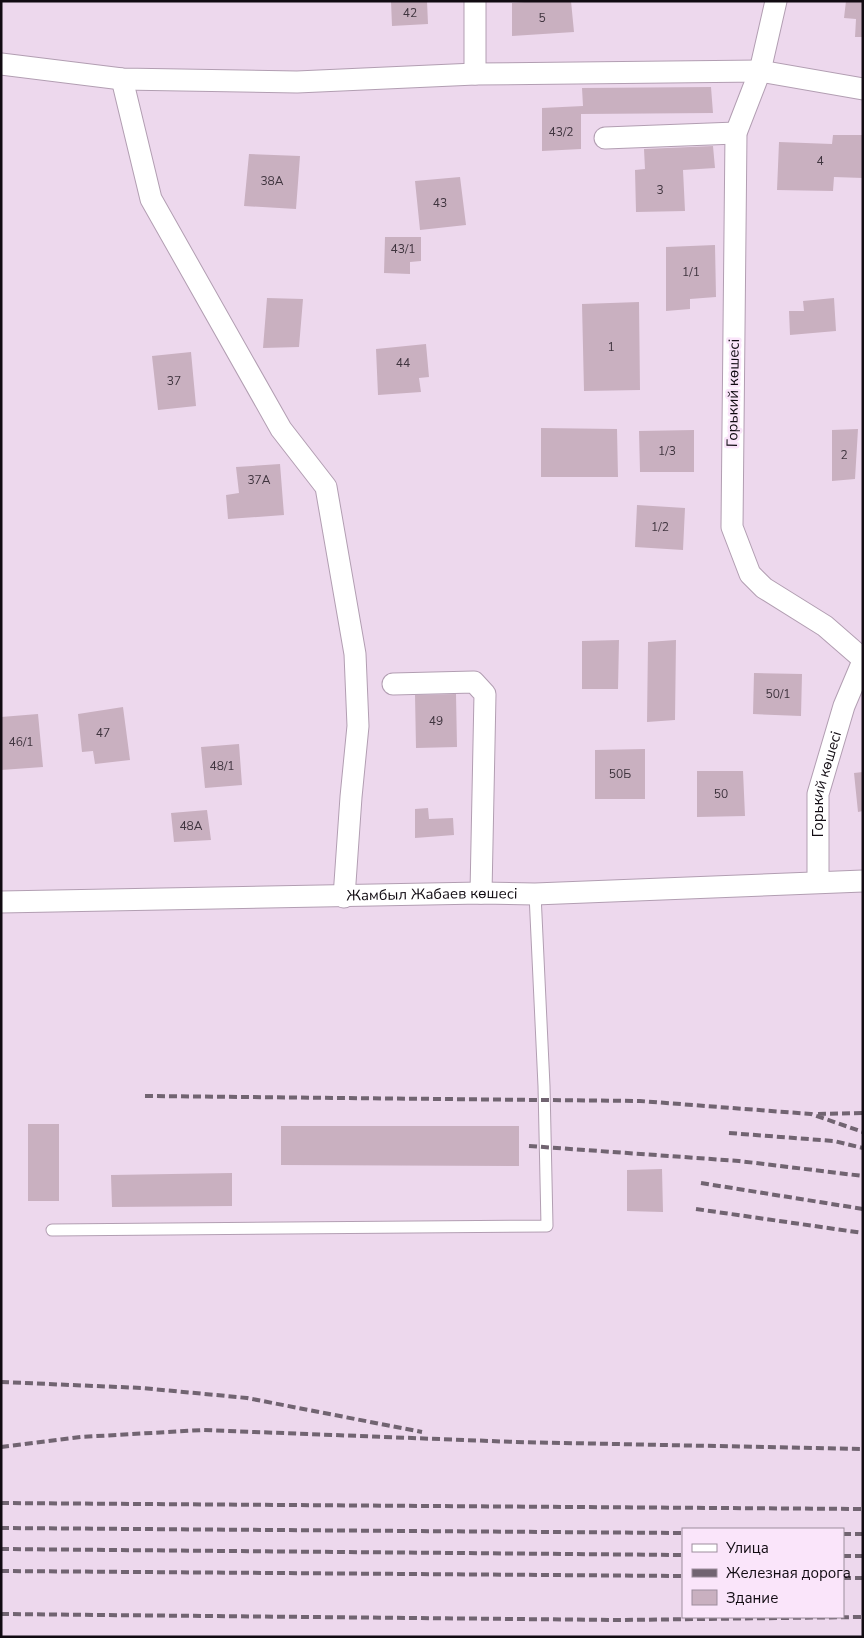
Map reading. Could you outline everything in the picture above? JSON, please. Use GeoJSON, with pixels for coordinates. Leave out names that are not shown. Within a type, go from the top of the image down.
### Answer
{"type":"FeatureCollection","features":[{"type":"Feature","properties":{"kind":"street"},"geometry":{"type":"LineString","coordinates":[[475,1],[475,74]]}},
{"type":"Feature","properties":{"kind":"street","name":"Горький көшесі"},"geometry":{"type":"LineString","coordinates":[[776,1],[760,71],[736,133],[732,527],[750,574],[764,588],[825,626],[863,660],[844,706],[818,794],[818,882]]}},
{"type":"Feature","properties":{"kind":"street"},"geometry":{"type":"LineString","coordinates":[[1,64],[122,79],[298,82],[475,74],[760,71],[863,89]]}},
{"type":"Feature","properties":{"kind":"street"},"geometry":{"type":"LineString","coordinates":[[122,79],[151,199],[281,429],[326,487],[355,654],[358,726],[344,896]]}},
{"type":"Feature","properties":{"kind":"street"},"geometry":{"type":"LineString","coordinates":[[605,138],[736,133]]}},
{"type":"Feature","properties":{"kind":"street"},"geometry":{"type":"LineString","coordinates":[[393,684],[474,682],[485,694],[481,893]]}},
{"type":"Feature","properties":{"kind":"street","name":"Жамбыл Жабаев көшесі"},"geometry":{"type":"LineString","coordinates":[[1,902],[481,893],[536,894],[863,881]]}},
{"type":"Feature","properties":{"kind":"lane"},"geometry":{"type":"LineString","coordinates":[[52,1230],[547,1226],[544,1086],[536,894]]}},
{"type":"Feature","properties":{"kind":"building"},"geometry":{"type":"Polygon","coordinates":[[[391,1],[427,1],[428,24],[392,26],[391,1]]]}},
{"type":"Feature","properties":{"kind":"building"},"geometry":{"type":"Polygon","coordinates":[[[571,1],[574,32],[512,36],[512,3],[571,1]]]}},
{"type":"Feature","properties":{"kind":"building"},"geometry":{"type":"Polygon","coordinates":[[[846,1],[863,1],[863,37],[855,37],[856,19],[844,18],[846,1]]]}},
{"type":"Feature","properties":{"kind":"building"},"geometry":{"type":"Polygon","coordinates":[[[711,87],[713,113],[581,114],[581,149],[542,151],[542,108],[583,106],[582,88],[711,87]]]}},
{"type":"Feature","properties":{"kind":"building"},"geometry":{"type":"Polygon","coordinates":[[[833,135],[863,135],[863,178],[834,177],[833,191],[777,190],[779,142],[832,144],[833,135]]]}},
{"type":"Feature","properties":{"kind":"building"},"geometry":{"type":"Polygon","coordinates":[[[713,146],[715,168],[683,170],[685,211],[636,212],[635,170],[645,169],[644,149],[713,146]]]}},
{"type":"Feature","properties":{"kind":"building"},"geometry":{"type":"Polygon","coordinates":[[[249,154],[300,156],[296,209],[244,206],[249,154]]]}},
{"type":"Feature","properties":{"kind":"building"},"geometry":{"type":"Polygon","coordinates":[[[460,177],[466,225],[420,230],[415,181],[460,177]]]}},
{"type":"Feature","properties":{"kind":"building"},"geometry":{"type":"Polygon","coordinates":[[[385,237],[421,237],[421,261],[410,262],[410,274],[384,273],[385,237]]]}},
{"type":"Feature","properties":{"kind":"building"},"geometry":{"type":"Polygon","coordinates":[[[715,245],[716,297],[690,299],[690,309],[666,311],[666,247],[715,245]]]}},
{"type":"Feature","properties":{"kind":"building"},"geometry":{"type":"Polygon","coordinates":[[[267,298],[303,299],[299,347],[263,348],[267,298]]]}},
{"type":"Feature","properties":{"kind":"building"},"geometry":{"type":"Polygon","coordinates":[[[834,298],[836,331],[790,335],[789,311],[804,311],[803,301],[834,298]]]}},
{"type":"Feature","properties":{"kind":"building"},"geometry":{"type":"Polygon","coordinates":[[[639,302],[640,390],[584,391],[582,304],[639,302]]]}},
{"type":"Feature","properties":{"kind":"building"},"geometry":{"type":"Polygon","coordinates":[[[426,344],[429,377],[419,378],[421,392],[378,395],[376,349],[426,344]]]}},
{"type":"Feature","properties":{"kind":"building"},"geometry":{"type":"Polygon","coordinates":[[[191,352],[196,406],[158,410],[152,356],[191,352]]]}},
{"type":"Feature","properties":{"kind":"building"},"geometry":{"type":"Polygon","coordinates":[[[541,428],[617,429],[618,477],[541,477],[541,428]]]}},
{"type":"Feature","properties":{"kind":"building"},"geometry":{"type":"Polygon","coordinates":[[[858,429],[855,479],[832,481],[832,430],[858,429]]]}},
{"type":"Feature","properties":{"kind":"building"},"geometry":{"type":"Polygon","coordinates":[[[694,430],[694,472],[640,472],[639,431],[694,430]]]}},
{"type":"Feature","properties":{"kind":"building"},"geometry":{"type":"Polygon","coordinates":[[[280,464],[284,515],[228,519],[226,495],[239,493],[236,467],[280,464]]]}},
{"type":"Feature","properties":{"kind":"building"},"geometry":{"type":"Polygon","coordinates":[[[637,505],[685,508],[683,550],[635,547],[637,505]]]}},
{"type":"Feature","properties":{"kind":"building"},"geometry":{"type":"Polygon","coordinates":[[[619,640],[618,689],[582,689],[582,641],[619,640]]]}},
{"type":"Feature","properties":{"kind":"building"},"geometry":{"type":"Polygon","coordinates":[[[676,640],[675,720],[647,722],[648,642],[676,640]]]}},
{"type":"Feature","properties":{"kind":"building"},"geometry":{"type":"Polygon","coordinates":[[[754,673],[802,674],[801,716],[753,714],[754,673]]]}},
{"type":"Feature","properties":{"kind":"building"},"geometry":{"type":"Polygon","coordinates":[[[456,694],[457,747],[416,748],[415,695],[456,694]]]}},
{"type":"Feature","properties":{"kind":"building"},"geometry":{"type":"Polygon","coordinates":[[[123,707],[130,760],[95,764],[93,751],[82,752],[78,714],[123,707]]]}},
{"type":"Feature","properties":{"kind":"building"},"geometry":{"type":"Polygon","coordinates":[[[38,714],[43,767],[1,770],[1,717],[38,714]]]}},
{"type":"Feature","properties":{"kind":"building"},"geometry":{"type":"Polygon","coordinates":[[[239,744],[242,785],[205,788],[201,747],[239,744]]]}},
{"type":"Feature","properties":{"kind":"building"},"geometry":{"type":"Polygon","coordinates":[[[645,749],[645,799],[595,799],[595,750],[645,749]]]}},
{"type":"Feature","properties":{"kind":"building"},"geometry":{"type":"Polygon","coordinates":[[[697,771],[743,771],[745,816],[697,817],[697,771]]]}},
{"type":"Feature","properties":{"kind":"building"},"geometry":{"type":"Polygon","coordinates":[[[863,772],[863,811],[858,812],[854,773],[863,772]]]}},
{"type":"Feature","properties":{"kind":"building"},"geometry":{"type":"Polygon","coordinates":[[[428,808],[429,819],[453,818],[454,835],[415,838],[415,809],[428,808]]]}},
{"type":"Feature","properties":{"kind":"building"},"geometry":{"type":"Polygon","coordinates":[[[207,810],[211,840],[174,842],[171,813],[207,810]]]}},
{"type":"Feature","properties":{"kind":"building"},"geometry":{"type":"Polygon","coordinates":[[[28,1124],[59,1124],[59,1201],[28,1201],[28,1124]]]}},
{"type":"Feature","properties":{"kind":"building"},"geometry":{"type":"Polygon","coordinates":[[[281,1126],[519,1126],[519,1166],[281,1165],[281,1126]]]}},
{"type":"Feature","properties":{"kind":"building"},"geometry":{"type":"Polygon","coordinates":[[[662,1169],[663,1212],[627,1211],[627,1170],[662,1169]]]}},
{"type":"Feature","properties":{"kind":"building"},"geometry":{"type":"Polygon","coordinates":[[[232,1173],[232,1206],[112,1207],[111,1175],[232,1173]]]}},
{"type":"Feature","properties":{"kind":"railway"},"geometry":{"type":"LineString","coordinates":[[145,1096],[640,1101],[811,1114],[863,1132]]}},
{"type":"Feature","properties":{"kind":"railway"},"geometry":{"type":"LineString","coordinates":[[818,1114],[863,1113]]}},
{"type":"Feature","properties":{"kind":"railway"},"geometry":{"type":"LineString","coordinates":[[729,1133],[834,1141],[863,1148]]}},
{"type":"Feature","properties":{"kind":"railway"},"geometry":{"type":"LineString","coordinates":[[529,1146],[739,1161],[863,1176]]}},
{"type":"Feature","properties":{"kind":"railway"},"geometry":{"type":"LineString","coordinates":[[701,1183],[863,1209]]}},
{"type":"Feature","properties":{"kind":"railway"},"geometry":{"type":"LineString","coordinates":[[696,1209],[863,1233]]}},
{"type":"Feature","properties":{"kind":"railway"},"geometry":{"type":"LineString","coordinates":[[1,1382],[142,1388],[247,1398],[422,1432]]}},
{"type":"Feature","properties":{"kind":"railway"},"geometry":{"type":"LineString","coordinates":[[1,1447],[81,1437],[203,1430],[516,1442],[863,1449]]}},
{"type":"Feature","properties":{"kind":"railway"},"geometry":{"type":"LineString","coordinates":[[1,1503],[863,1509]]}},
{"type":"Feature","properties":{"kind":"railway"},"geometry":{"type":"LineString","coordinates":[[1,1528],[682,1533]]}},
{"type":"Feature","properties":{"kind":"railway"},"geometry":{"type":"LineString","coordinates":[[844,1534],[863,1534]]}},
{"type":"Feature","properties":{"kind":"railway"},"geometry":{"type":"LineString","coordinates":[[1,1549],[682,1555]]}},
{"type":"Feature","properties":{"kind":"railway"},"geometry":{"type":"LineString","coordinates":[[844,1556],[863,1556]]}},
{"type":"Feature","properties":{"kind":"railway"},"geometry":{"type":"LineString","coordinates":[[1,1571],[682,1576]]}},
{"type":"Feature","properties":{"kind":"railway"},"geometry":{"type":"LineString","coordinates":[[844,1578],[863,1578]]}},
{"type":"Feature","properties":{"kind":"railway"},"geometry":{"type":"LineString","coordinates":[[1,1614],[619,1620],[782,1618]]}},
{"type":"Feature","properties":{"kind":"railway"},"geometry":{"type":"LineString","coordinates":[[844,1617],[863,1617]]}}]}
